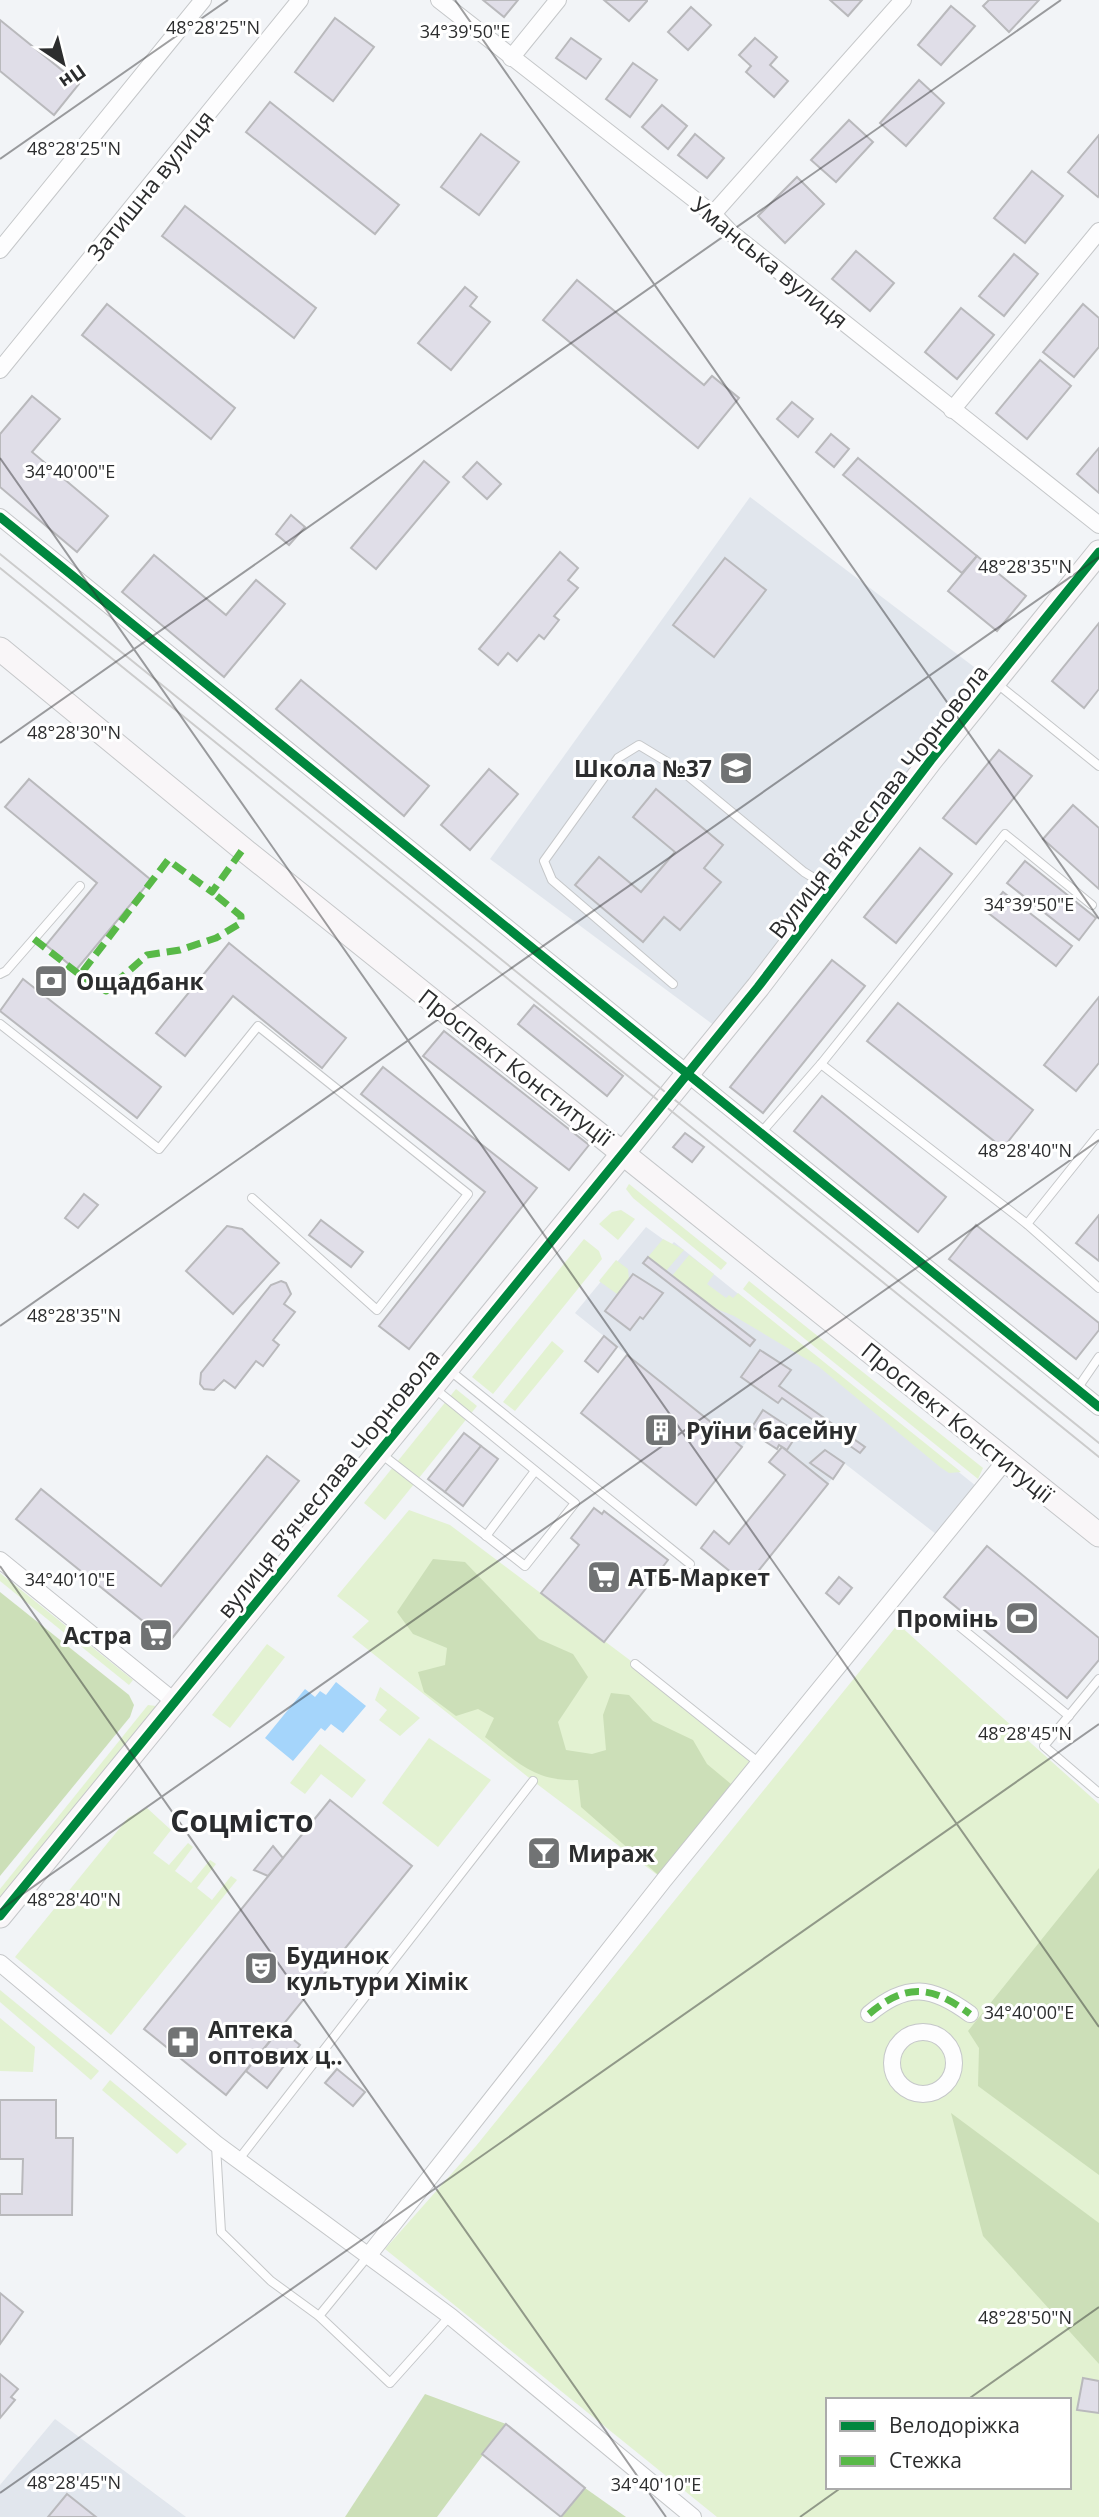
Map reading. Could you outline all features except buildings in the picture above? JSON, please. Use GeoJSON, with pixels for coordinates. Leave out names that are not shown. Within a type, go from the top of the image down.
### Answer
{"type":"FeatureCollection","features":[{"type":"Feature","properties":{"kind":"street"},"geometry":{"type":"LineString","coordinates":[[0,250],[203,0]]}},
{"type":"Feature","properties":{"kind":"street","name":"Затишна вулиця"},"geometry":{"type":"LineString","coordinates":[[0,370],[300,0]]}},
{"type":"Feature","properties":{"kind":"street","name":"Уманська вулиця"},"geometry":{"type":"LineString","coordinates":[[439,0],[713,214],[730,232],[1099,525]]}},
{"type":"Feature","properties":{"kind":"street"},"geometry":{"type":"LineString","coordinates":[[512,58],[558,0]]}},
{"type":"Feature","properties":{"kind":"street"},"geometry":{"type":"LineString","coordinates":[[713,214],[903,0]]}},
{"type":"Feature","properties":{"kind":"street"},"geometry":{"type":"LineString","coordinates":[[952,410],[1099,231]]}},
{"type":"Feature","properties":{"kind":"street"},"geometry":{"type":"LineString","coordinates":[[0,517],[1099,1407]]}},
{"type":"Feature","properties":{"kind":"street","name":"Вулиця Вʼячеслава Чорновола"},"geometry":{"type":"LineString","coordinates":[[686,1073],[1099,552]]}},
{"type":"Feature","properties":{"kind":"street","name":"Проспект Конституції"},"geometry":{"type":"LineString","coordinates":[[0,649],[243,849],[1099,1535]]}},
{"type":"Feature","properties":{"kind":"street","name":"вулиця Вʼячеслава Чорновола"},"geometry":{"type":"LineString","coordinates":[[0,1916],[686,1073]]}},
{"type":"Feature","properties":{"kind":"street"},"geometry":{"type":"LineString","coordinates":[[368,2256],[759,1763],[1006,1460]]}},
{"type":"Feature","properties":{"kind":"street"},"geometry":{"type":"LineString","coordinates":[[0,1560],[175,1702]]}},
{"type":"Feature","properties":{"kind":"street"},"geometry":{"type":"LineString","coordinates":[[0,1963],[215,2143],[450,2316],[693,2517]]}},
{"type":"Feature","properties":{"kind":"street"},"geometry":{"type":"LineString","coordinates":[[869,2014],[891,1997],[923,1991],[940,1994],[970,2014]]}},
{"type":"Feature","properties":{"kind":"lane"},"geometry":{"type":"LineString","coordinates":[[995,682],[1099,766]]}},
{"type":"Feature","properties":{"kind":"lane"},"geometry":{"type":"LineString","coordinates":[[673,984],[551,880],[544,860],[618,758],[639,745],[682,771],[804,872],[832,889]]}},
{"type":"Feature","properties":{"kind":"lane"},"geometry":{"type":"LineString","coordinates":[[760,1134],[821,1064],[1005,834],[1092,905]]}},
{"type":"Feature","properties":{"kind":"lane"},"geometry":{"type":"LineString","coordinates":[[0,974],[80,886]]}},
{"type":"Feature","properties":{"kind":"lane"},"geometry":{"type":"LineString","coordinates":[[0,1024],[159,1149],[258,1026],[468,1194],[377,1310],[252,1198]]}},
{"type":"Feature","properties":{"kind":"lane"},"geometry":{"type":"LineString","coordinates":[[821,1064],[1027,1224],[1099,1289]]}},
{"type":"Feature","properties":{"kind":"lane"},"geometry":{"type":"LineString","coordinates":[[1027,1224],[1099,1135]]}},
{"type":"Feature","properties":{"kind":"lane"},"geometry":{"type":"LineString","coordinates":[[1077,1389],[1099,1357]]}},
{"type":"Feature","properties":{"kind":"lane"},"geometry":{"type":"LineString","coordinates":[[445,1368],[690,1564]]}},
{"type":"Feature","properties":{"kind":"lane"},"geometry":{"type":"LineString","coordinates":[[378,1451],[525,1566],[575,1503],[431,1386]]}},
{"type":"Feature","properties":{"kind":"lane"},"geometry":{"type":"LineString","coordinates":[[486,1536],[536,1471]]}},
{"type":"Feature","properties":{"kind":"lane"},"geometry":{"type":"LineString","coordinates":[[948,1617],[1069,1716]]}},
{"type":"Feature","properties":{"kind":"lane"},"geometry":{"type":"LineString","coordinates":[[635,1664],[759,1763]]}},
{"type":"Feature","properties":{"kind":"lane"},"geometry":{"type":"LineString","coordinates":[[1099,1679],[1044,1746],[1099,1793]]}},
{"type":"Feature","properties":{"kind":"lane"},"geometry":{"type":"LineString","coordinates":[[239,2159],[533,1781]]}},
{"type":"Feature","properties":{"kind":"lane"},"geometry":{"type":"LineString","coordinates":[[215,2143],[221,2232],[271,2281],[319,2316],[390,2383],[450,2316]]}},
{"type":"Feature","properties":{"kind":"lane"},"geometry":{"type":"LineString","coordinates":[[319,2316],[368,2256]]}},
{"type":"Feature","properties":{"kind":"shaded area","name":"Школа №37"},"geometry":{"type":"Polygon","coordinates":[[[750,497],[986,676],[719,1029],[490,859],[750,497]]]}},
{"type":"Feature","properties":{"kind":"shaded area"},"geometry":{"type":"Polygon","coordinates":[[[646,1227],[671,1245],[674,1242],[976,1486],[936,1534],[844,1463],[828,1484],[759,1428],[742,1447],[575,1313],[646,1227]]]}},
{"type":"Feature","properties":{"kind":"shaded area"},"geometry":{"type":"Polygon","coordinates":[[[55,2419],[186,2517],[0,2517],[0,2485],[55,2419]]]}},
{"type":"Feature","properties":{"kind":"green space"},"geometry":{"type":"Polygon","coordinates":[[[629,1184],[727,1263],[721,1270],[633,1198],[626,1189],[629,1184]]]}},
{"type":"Feature","properties":{"kind":"green space"},"geometry":{"type":"Polygon","coordinates":[[[621,1210],[635,1219],[618,1240],[599,1224],[612,1212],[621,1210]]]}},
{"type":"Feature","properties":{"kind":"green space"},"geometry":{"type":"Polygon","coordinates":[[[584,1239],[599,1251],[602,1259],[493,1394],[472,1377],[584,1239]]]}},
{"type":"Feature","properties":{"kind":"green space"},"geometry":{"type":"Polygon","coordinates":[[[663,1239],[684,1250],[666,1271],[648,1257],[663,1239]]]}},
{"type":"Feature","properties":{"kind":"green space"},"geometry":{"type":"Polygon","coordinates":[[[689,1255],[714,1274],[707,1284],[726,1298],[729,1295],[733,1298],[738,1293],[961,1472],[949,1473],[940,1467],[818,1366],[734,1316],[712,1307],[672,1276],[689,1255]]]}},
{"type":"Feature","properties":{"kind":"green space"},"geometry":{"type":"Polygon","coordinates":[[[616,1260],[628,1269],[629,1280],[617,1294],[599,1281],[616,1260]]]}},
{"type":"Feature","properties":{"kind":"green space"},"geometry":{"type":"Polygon","coordinates":[[[749,1281],[983,1468],[978,1479],[743,1289],[749,1281]]]}},
{"type":"Feature","properties":{"kind":"green space"},"geometry":{"type":"Polygon","coordinates":[[[552,1341],[564,1351],[515,1411],[503,1402],[552,1341]]]}},
{"type":"Feature","properties":{"kind":"green space"},"geometry":{"type":"Polygon","coordinates":[[[456,1389],[477,1406],[385,1520],[364,1503],[456,1389]]]}},
{"type":"Feature","properties":{"kind":"green space"},"geometry":{"type":"Polygon","coordinates":[[[409,1510],[450,1525],[635,1664],[759,1763],[664,1880],[533,1781],[352,1637],[369,1621],[337,1596],[409,1510]]]}},
{"type":"Feature","properties":{"kind":"green space"},"geometry":{"type":"Polygon","coordinates":[[[433,1559],[465,1562],[539,1639],[573,1654],[588,1677],[558,1722],[566,1750],[592,1754],[606,1750],[603,1715],[611,1693],[629,1695],[653,1721],[693,1740],[707,1764],[737,1789],[664,1880],[581,1807],[578,1780],[550,1778],[527,1769],[485,1737],[494,1718],[478,1709],[456,1716],[424,1692],[418,1672],[445,1665],[447,1648],[413,1634],[397,1612],[433,1559]]]}},
{"type":"Feature","properties":{"kind":"green space"},"geometry":{"type":"Polygon","coordinates":[[[0,1573],[133,1680],[129,1685],[0,1581],[0,1573]]]}},
{"type":"Feature","properties":{"kind":"green space"},"geometry":{"type":"Polygon","coordinates":[[[0,1592],[129,1695],[134,1705],[130,1717],[0,1876],[0,1592]]]}},
{"type":"Feature","properties":{"kind":"green space"},"geometry":{"type":"Polygon","coordinates":[[[898,1624],[1099,1804],[1099,2517],[717,2517],[385,2249],[476,2146],[898,1624]]]}},
{"type":"Feature","properties":{"kind":"green space"},"geometry":{"type":"Polygon","coordinates":[[[267,1644],[285,1657],[230,1728],[212,1715],[267,1644]]]}},
{"type":"Feature","properties":{"kind":"green space"},"geometry":{"type":"Polygon","coordinates":[[[380,1687],[420,1718],[400,1736],[379,1720],[387,1710],[375,1700],[380,1687]]]}},
{"type":"Feature","properties":{"kind":"green space"},"geometry":{"type":"Polygon","coordinates":[[[148,1705],[156,1706],[156,1710],[0,1903],[0,1889],[148,1705]]]}},
{"type":"Feature","properties":{"kind":"green space"},"geometry":{"type":"Polygon","coordinates":[[[429,1738],[491,1780],[438,1847],[382,1803],[429,1738]]]}},
{"type":"Feature","properties":{"kind":"green space"},"geometry":{"type":"Polygon","coordinates":[[[320,1744],[366,1780],[352,1798],[321,1774],[305,1794],[290,1783],[320,1744]]]}},
{"type":"Feature","properties":{"kind":"green space"},"geometry":{"type":"Polygon","coordinates":[[[147,1808],[171,1830],[153,1853],[169,1865],[188,1843],[193,1847],[175,1871],[191,1883],[210,1860],[216,1864],[197,1888],[212,1900],[231,1876],[237,1880],[111,2035],[15,1957],[128,1818],[147,1808]]]}},
{"type":"Feature","properties":{"kind":"green space"},"geometry":{"type":"Polygon","coordinates":[[[1099,1868],[1099,2175],[978,2086],[979,2048],[968,2031],[1099,1868]]]}},
{"type":"Feature","properties":{"kind":"green space"},"geometry":{"type":"Polygon","coordinates":[[[0,1990],[99,2071],[91,2080],[0,2002],[0,1990]]]}},
{"type":"Feature","properties":{"kind":"green space"},"geometry":{"type":"Polygon","coordinates":[[[0,2018],[35,2047],[33,2072],[0,2071],[0,2018]]]}},
{"type":"Feature","properties":{"kind":"green space"},"geometry":{"type":"Polygon","coordinates":[[[110,2080],[187,2144],[177,2154],[102,2090],[110,2080]]]}},
{"type":"Feature","properties":{"kind":"green space"},"geometry":{"type":"Polygon","coordinates":[[[951,2113],[1099,2223],[1099,2364],[983,2236],[951,2113]]]}},
{"type":"Feature","properties":{"kind":"green space"},"geometry":{"type":"Polygon","coordinates":[[[425,2394],[506,2424],[437,2517],[345,2517],[425,2394]]]}},
{"type":"Feature","properties":{"kind":"green space"},"geometry":{"type":"Polygon","coordinates":[[[585,2488],[626,2517],[562,2517],[585,2488]]]}},
{"type":"Feature","properties":{"kind":"water"},"geometry":{"type":"Polygon","coordinates":[[[336,1682],[366,1706],[343,1733],[331,1724],[325,1731],[321,1728],[293,1761],[265,1738],[305,1689],[315,1697],[320,1691],[326,1695],[336,1682]]]}},
{"type":"Feature","properties":{"kind":"tram line"},"geometry":{"type":"LineString","coordinates":[[0,554],[1099,1443]]}},
{"type":"Feature","properties":{"kind":"tram line"},"geometry":{"type":"LineString","coordinates":[[0,568],[1099,1457]]}},
{"type":"Feature","properties":{"kind":"marked path"},"geometry":{"type":"LineString","coordinates":[[34,939],[80,975],[168,860],[212,892],[243,849]]}},
{"type":"Feature","properties":{"kind":"marked path"},"geometry":{"type":"LineString","coordinates":[[80,975],[106,991],[147,955],[180,950],[216,938],[241,923],[241,916],[212,892]]}},
{"type":"Feature","properties":{"kind":"marked path"},"geometry":{"type":"LineString","coordinates":[[869,2014],[895,1997],[920,1992],[944,1998],[970,2014]]}},
{"type":"Feature","properties":{"kind":"cycle path"},"geometry":{"type":"LineString","coordinates":[[0,517],[1099,1407]]}},
{"type":"Feature","properties":{"kind":"cycle path"},"geometry":{"type":"LineString","coordinates":[[0,1916],[758,987],[931,760],[1099,552]]}},
{"type":"Feature","properties":{"kind":"place","name":"Школа №37"},"geometry":{"type":"Point","coordinates":[736,768]}},
{"type":"Feature","properties":{"kind":"place","name":"Ощадбанк"},"geometry":{"type":"Point","coordinates":[51,981]}},
{"type":"Feature","properties":{"kind":"place","name":"Руїни басейну"},"geometry":{"type":"Point","coordinates":[661,1430]}},
{"type":"Feature","properties":{"kind":"place","name":"АТБ-Маркет"},"geometry":{"type":"Point","coordinates":[604,1577]}},
{"type":"Feature","properties":{"kind":"place","name":"Промінь"},"geometry":{"type":"Point","coordinates":[1022,1618]}},
{"type":"Feature","properties":{"kind":"place","name":"Астра"},"geometry":{"type":"Point","coordinates":[156,1635]}},
{"type":"Feature","properties":{"kind":"place","name":"Мираж"},"geometry":{"type":"Point","coordinates":[544,1853]}},
{"type":"Feature","properties":{"kind":"place","name":"Будинок культури Хімік"},"geometry":{"type":"Point","coordinates":[261,1968]}},
{"type":"Feature","properties":{"kind":"place","name":"Аптека оптових ц‥"},"geometry":{"type":"Point","coordinates":[183,2042]}},
{"type":"Feature","properties":{"kind":"district","name":"Соцмісто"},"geometry":{"type":"Point","coordinates":[242,1820]}}]}
